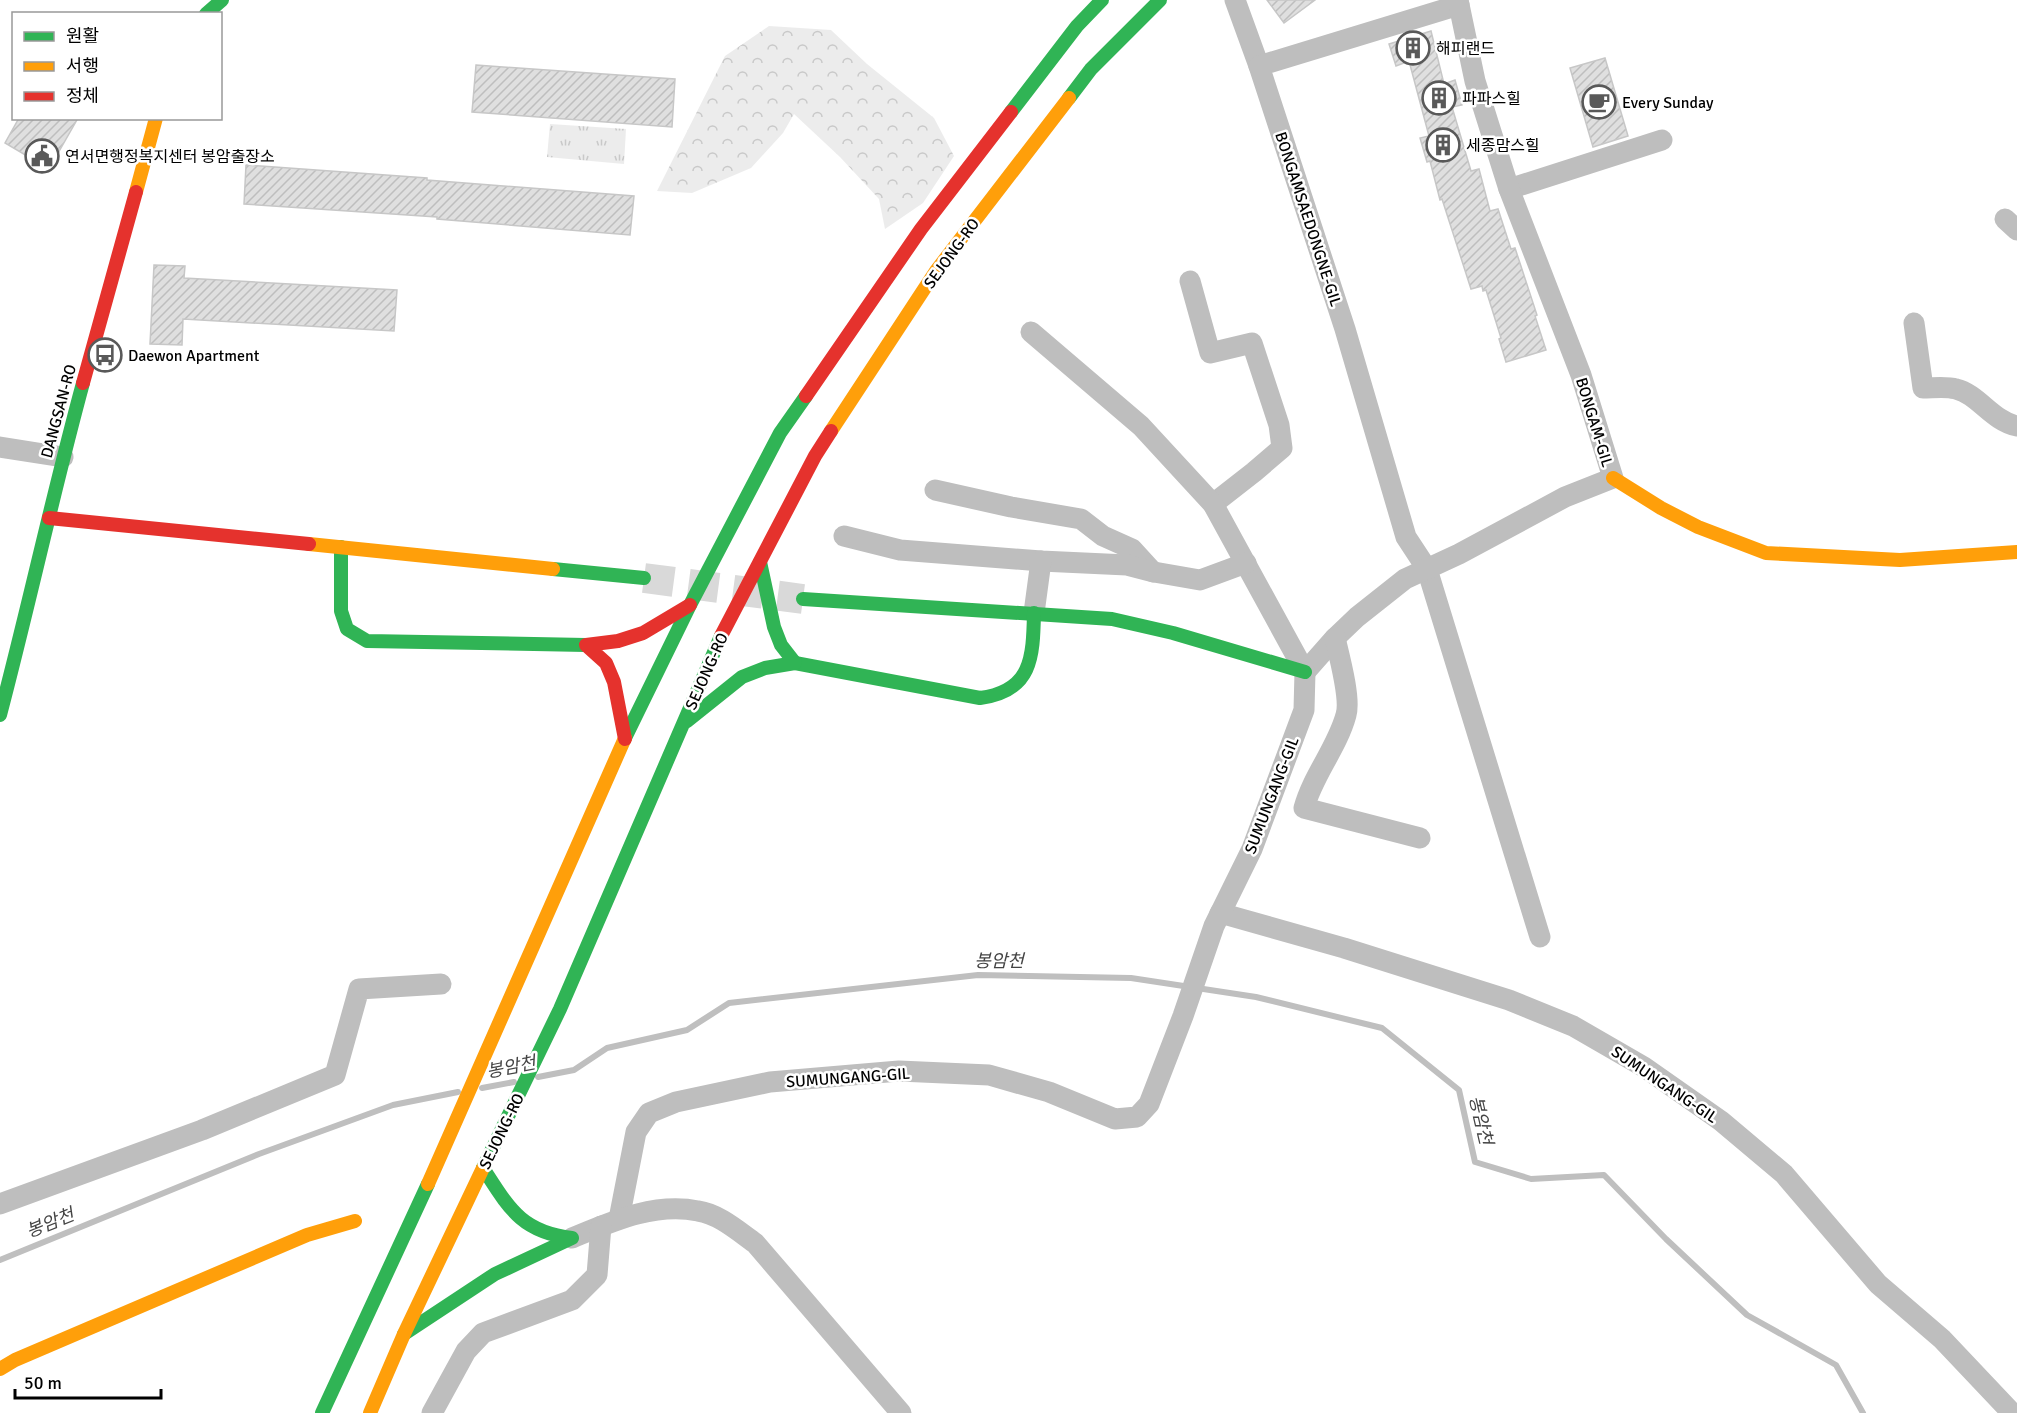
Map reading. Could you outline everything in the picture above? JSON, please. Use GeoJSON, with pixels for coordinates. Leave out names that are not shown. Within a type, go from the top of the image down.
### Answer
{"type":"FeatureCollection","features":[{"type":"Feature","properties":{"kind":"main road"},"geometry":{"type":"LineString","coordinates":[[208,12],[222,0]]}},
{"type":"Feature","properties":{"kind":"main road"},"geometry":{"type":"LineString","coordinates":[[322,1413],[498,1029],[626,739],[690,605],[780,433],[921,229],[1077,26],[1102,0]]}},
{"type":"Feature","properties":{"kind":"main road","name":"SEJONG-RO"},"geometry":{"type":"LineString","coordinates":[[370,1413],[404,1334],[560,1009],[720,639],[815,456],[936,271],[1091,69],[1160,0]]}},
{"type":"Feature","properties":{"kind":"main road","name":"DANGSAN-RO"},"geometry":{"type":"LineString","coordinates":[[0,715],[23,629],[63,458],[155,120]]}},
{"type":"Feature","properties":{"kind":"main road","name":"BONGAM-GIL"},"geometry":{"type":"LineString","coordinates":[[1613,478],[1661,508],[1698,527],[1766,553],[1900,560],[2017,552]]}},
{"type":"Feature","properties":{"kind":"main road"},"geometry":{"type":"LineString","coordinates":[[49,518],[644,578]]}},
{"type":"Feature","properties":{"kind":"main road"},"geometry":{"type":"LineString","coordinates":[[341,547],[341,611],[347,629],[367,641],[586,645],[618,641],[643,633],[690,605]]}},
{"type":"Feature","properties":{"kind":"main road"},"geometry":{"type":"LineString","coordinates":[[760,562],[774,627],[781,645],[795,663]]}},
{"type":"Feature","properties":{"kind":"main road"},"geometry":{"type":"LineString","coordinates":[[803,599],[1112,619],[1173,633],[1305,672]]}},
{"type":"Feature","properties":{"kind":"main road"},"geometry":{"type":"LineString","coordinates":[[683,724],[742,677],[765,668],[795,663],[980,698],[1004,693],[1022,679],[1032,660],[1034,613]]}},
{"type":"Feature","properties":{"kind":"main road"},"geometry":{"type":"LineString","coordinates":[[586,645],[606,663],[614,682],[626,739]]}},
{"type":"Feature","properties":{"kind":"main road"},"geometry":{"type":"LineString","coordinates":[[483,1168],[509,1207],[525,1223],[544,1234],[572,1238]]}},
{"type":"Feature","properties":{"kind":"main road"},"geometry":{"type":"LineString","coordinates":[[0,1369],[308,1235],[355,1221]]}},
{"type":"Feature","properties":{"kind":"main road"},"geometry":{"type":"LineString","coordinates":[[404,1334],[495,1274],[572,1238]]}},
{"type":"Feature","properties":{"kind":"street","name":"BONGAMSAEDONGNE-GIL"},"geometry":{"type":"LineString","coordinates":[[1235,0],[1259,66],[1345,329],[1406,537],[1427,569],[1540,937]]}},
{"type":"Feature","properties":{"kind":"street"},"geometry":{"type":"LineString","coordinates":[[1259,66],[1459,2]]}},
{"type":"Feature","properties":{"kind":"street","name":"BONGAM-GIL"},"geometry":{"type":"LineString","coordinates":[[1459,2],[1474,81],[1509,189],[1581,375],[1613,478]]}},
{"type":"Feature","properties":{"kind":"street"},"geometry":{"type":"LineString","coordinates":[[1509,189],[1662,140]]}},
{"type":"Feature","properties":{"kind":"street"},"geometry":{"type":"LineString","coordinates":[[1190,280],[1210,352],[1252,343],[1280,424],[1282,448],[1212,504]]}},
{"type":"Feature","properties":{"kind":"street"},"geometry":{"type":"LineString","coordinates":[[1914,323],[1923,388],[1957,389],[2005,423],[2017,426]]}},
{"type":"Feature","properties":{"kind":"street"},"geometry":{"type":"LineString","coordinates":[[1031,332],[1141,426],[1212,504],[1305,672],[1357,617],[1405,579],[1460,554],[1565,497],[1613,478]]}},
{"type":"Feature","properties":{"kind":"street"},"geometry":{"type":"LineString","coordinates":[[0,447],[63,458]]}},
{"type":"Feature","properties":{"kind":"street"},"geometry":{"type":"LineString","coordinates":[[935,490],[1011,507],[1081,519],[1103,536],[1131,549],[1154,572]]}},
{"type":"Feature","properties":{"kind":"street"},"geometry":{"type":"LineString","coordinates":[[844,536],[900,550],[1126,565],[1200,579],[1246,563]]}},
{"type":"Feature","properties":{"kind":"street"},"geometry":{"type":"LineString","coordinates":[[1034,613],[1041,561]]}},
{"type":"Feature","properties":{"kind":"street"},"geometry":{"type":"LineString","coordinates":[[1335,638],[1344,675],[1347,714],[1309,790],[1304,808],[1420,838]]}},
{"type":"Feature","properties":{"kind":"street","name":"SUMUNGANG-GIL"},"geometry":{"type":"LineString","coordinates":[[432,1413],[466,1351],[483,1333],[572,1300],[597,1275],[636,1132],[649,1113],[676,1102],[770,1083],[899,1071],[989,1075],[1049,1092],[1115,1119],[1137,1117],[1149,1104],[1217,920],[1252,849],[1304,710],[1305,672]]}},
{"type":"Feature","properties":{"kind":"street","name":"SUMUNGANG-GIL"},"geometry":{"type":"LineString","coordinates":[[1217,920],[1344,948],[1509,1000],[1573,1026],[1644,1067],[1721,1121],[1784,1174],[1878,1284],[1942,1339],[2012,1413]]}},
{"type":"Feature","properties":{"kind":"street"},"geometry":{"type":"LineString","coordinates":[[0,1204],[202,1130],[335,1075],[359,988],[441,984]]}},
{"type":"Feature","properties":{"kind":"street"},"geometry":{"type":"LineString","coordinates":[[572,1238],[610,1223],[662,1209],[699,1211],[735,1229],[755,1243],[901,1413]]}},
{"type":"Feature","properties":{"kind":"green space"},"geometry":{"type":"Polygon","coordinates":[[[769,26],[831,30],[867,64],[934,118],[954,156],[923,203],[885,229],[879,199],[840,157],[794,114],[783,133],[751,168],[692,193],[657,191],[725,56],[769,26]]]}},
{"type":"Feature","properties":{"kind":"green space"},"geometry":{"type":"Polygon","coordinates":[[[550,124],[626,129],[624,164],[547,157],[550,124]]]}},
{"type":"Feature","properties":{"kind":"building"},"geometry":{"type":"Polygon","coordinates":[[[1267,0],[1315,0],[1284,23],[1267,0]]]}},
{"type":"Feature","properties":{"kind":"building"},"geometry":{"type":"Polygon","coordinates":[[[1431,31],[1444,84],[1455,80],[1462,105],[1452,107],[1471,171],[1479,169],[1490,211],[1498,209],[1511,249],[1515,248],[1546,350],[1506,362],[1486,290],[1483,291],[1482,286],[1471,289],[1442,199],[1440,200],[1430,161],[1427,162],[1420,138],[1429,136],[1409,61],[1396,66],[1389,44],[1431,31]]]}},
{"type":"Feature","properties":{"kind":"building","name":"Every Sunday"},"geometry":{"type":"Polygon","coordinates":[[[1605,58],[1628,136],[1593,147],[1570,68],[1605,58]]]}},
{"type":"Feature","properties":{"kind":"building"},"geometry":{"type":"Polygon","coordinates":[[[476,65],[675,79],[672,127],[472,112],[476,65]]]}},
{"type":"Feature","properties":{"kind":"building","name":"연서면행정복지센터 봉암출장소"},"geometry":{"type":"Polygon","coordinates":[[[18,120],[77,120],[49,169],[5,143],[18,120]]]}},
{"type":"Feature","properties":{"kind":"building"},"geometry":{"type":"Polygon","coordinates":[[[246,165],[634,196],[630,235],[437,219],[437,217],[244,204],[246,165]]]}},
{"type":"Feature","properties":{"kind":"building"},"geometry":{"type":"Polygon","coordinates":[[[154,265],[185,266],[184,278],[397,290],[394,331],[183,319],[182,345],[150,344],[154,265]]]}},
{"type":"Feature","properties":{"kind":"waterway","name":"봉암천"},"geometry":{"type":"LineString","coordinates":[[538,1077],[574,1070],[607,1048],[687,1030],[729,1003],[978,975],[1131,978],[1256,997],[1382,1028],[1459,1090],[1475,1162],[1531,1179],[1604,1175],[1666,1239],[1747,1315],[1836,1365],[1863,1413]]}},
{"type":"Feature","properties":{"kind":"waterway","name":"봉암천"},"geometry":{"type":"LineString","coordinates":[[482,1088],[514,1082]]}},
{"type":"Feature","properties":{"kind":"waterway","name":"봉암천"},"geometry":{"type":"LineString","coordinates":[[0,1260],[259,1154],[393,1105],[458,1092]]}},
{"type":"Feature","properties":{"kind":"tunnel"},"geometry":{"type":"LineString","coordinates":[[644,578],[803,599]]}},
{"type":"Feature","properties":{"kind":"traffic: fast"},"geometry":{"type":"LineString","coordinates":[[208,12],[222,0]]}},
{"type":"Feature","properties":{"kind":"traffic: fast"},"geometry":{"type":"LineString","coordinates":[[1011,112],[1077,26],[1102,0]]}},
{"type":"Feature","properties":{"kind":"traffic: fast"},"geometry":{"type":"LineString","coordinates":[[1069,98],[1091,69],[1160,0]]}},
{"type":"Feature","properties":{"kind":"traffic: fast"},"geometry":{"type":"LineString","coordinates":[[0,715],[83,383]]}},
{"type":"Feature","properties":{"kind":"traffic: fast"},"geometry":{"type":"LineString","coordinates":[[625,738],[690,605],[780,433],[806,396]]}},
{"type":"Feature","properties":{"kind":"traffic: fast"},"geometry":{"type":"LineString","coordinates":[[341,547],[341,611],[347,629],[367,641],[586,645]]}},
{"type":"Feature","properties":{"kind":"traffic: fast"},"geometry":{"type":"LineString","coordinates":[[687,721],[742,677],[765,668],[795,663],[781,645],[774,627],[760,562]]}},
{"type":"Feature","properties":{"kind":"traffic: fast"},"geometry":{"type":"LineString","coordinates":[[553,569],[644,578]]}},
{"type":"Feature","properties":{"kind":"traffic: fast"},"geometry":{"type":"LineString","coordinates":[[803,599],[1112,619],[1173,633],[1305,672]]}},
{"type":"Feature","properties":{"kind":"traffic: fast"},"geometry":{"type":"LineString","coordinates":[[795,663],[980,698],[997,694],[1020,680],[1030,658],[1034,613]]}},
{"type":"Feature","properties":{"kind":"traffic: fast"},"geometry":{"type":"LineString","coordinates":[[483,1168],[560,1009],[721,636]]}},
{"type":"Feature","properties":{"kind":"traffic: fast"},"geometry":{"type":"LineString","coordinates":[[404,1334],[495,1274],[572,1238],[555,1235],[528,1224],[509,1206],[483,1168]]}},
{"type":"Feature","properties":{"kind":"traffic: fast"},"geometry":{"type":"LineString","coordinates":[[322,1413],[428,1184]]}},
{"type":"Feature","properties":{"kind":"traffic: slow"},"geometry":{"type":"LineString","coordinates":[[831,431],[936,271],[1069,98]]}},
{"type":"Feature","properties":{"kind":"traffic: slow"},"geometry":{"type":"LineString","coordinates":[[136,192],[155,120]]}},
{"type":"Feature","properties":{"kind":"traffic: slow"},"geometry":{"type":"LineString","coordinates":[[1613,478],[1661,508],[1698,527],[1766,553],[1900,560],[2017,552]]}},
{"type":"Feature","properties":{"kind":"traffic: slow"},"geometry":{"type":"LineString","coordinates":[[309,544],[553,569]]}},
{"type":"Feature","properties":{"kind":"traffic: slow"},"geometry":{"type":"LineString","coordinates":[[428,1184],[625,738]]}},
{"type":"Feature","properties":{"kind":"traffic: slow"},"geometry":{"type":"LineString","coordinates":[[370,1413],[404,1334],[483,1168]]}},
{"type":"Feature","properties":{"kind":"traffic: slow"},"geometry":{"type":"LineString","coordinates":[[0,1369],[15,1360],[307,1235],[355,1221]]}},
{"type":"Feature","properties":{"kind":"traffic: jam"},"geometry":{"type":"LineString","coordinates":[[806,396],[921,229],[1011,112]]}},
{"type":"Feature","properties":{"kind":"traffic: jam"},"geometry":{"type":"LineString","coordinates":[[83,383],[136,192]]}},
{"type":"Feature","properties":{"kind":"traffic: jam"},"geometry":{"type":"LineString","coordinates":[[721,636],[815,456],[831,431]]}},
{"type":"Feature","properties":{"kind":"traffic: jam"},"geometry":{"type":"LineString","coordinates":[[49,518],[309,544]]}},
{"type":"Feature","properties":{"kind":"traffic: jam"},"geometry":{"type":"LineString","coordinates":[[625,739],[614,682],[606,663],[586,645],[618,641],[643,633],[690,605]]}},
{"type":"Feature","properties":{"kind":"place","name":"해피랜드"},"geometry":{"type":"Point","coordinates":[1413,48]}},
{"type":"Feature","properties":{"kind":"place","name":"파파스힐"},"geometry":{"type":"Point","coordinates":[1439,98]}},
{"type":"Feature","properties":{"kind":"place","name":"Every Sunday"},"geometry":{"type":"Point","coordinates":[1599,102]}},
{"type":"Feature","properties":{"kind":"place","name":"세종맘스힐"},"geometry":{"type":"Point","coordinates":[1443,145]}},
{"type":"Feature","properties":{"kind":"place","name":"연서면행정복지센터 봉암출장소"},"geometry":{"type":"Point","coordinates":[42,156]}},
{"type":"Feature","properties":{"kind":"place","name":"Daewon Apartment"},"geometry":{"type":"Point","coordinates":[105,355]}}]}
